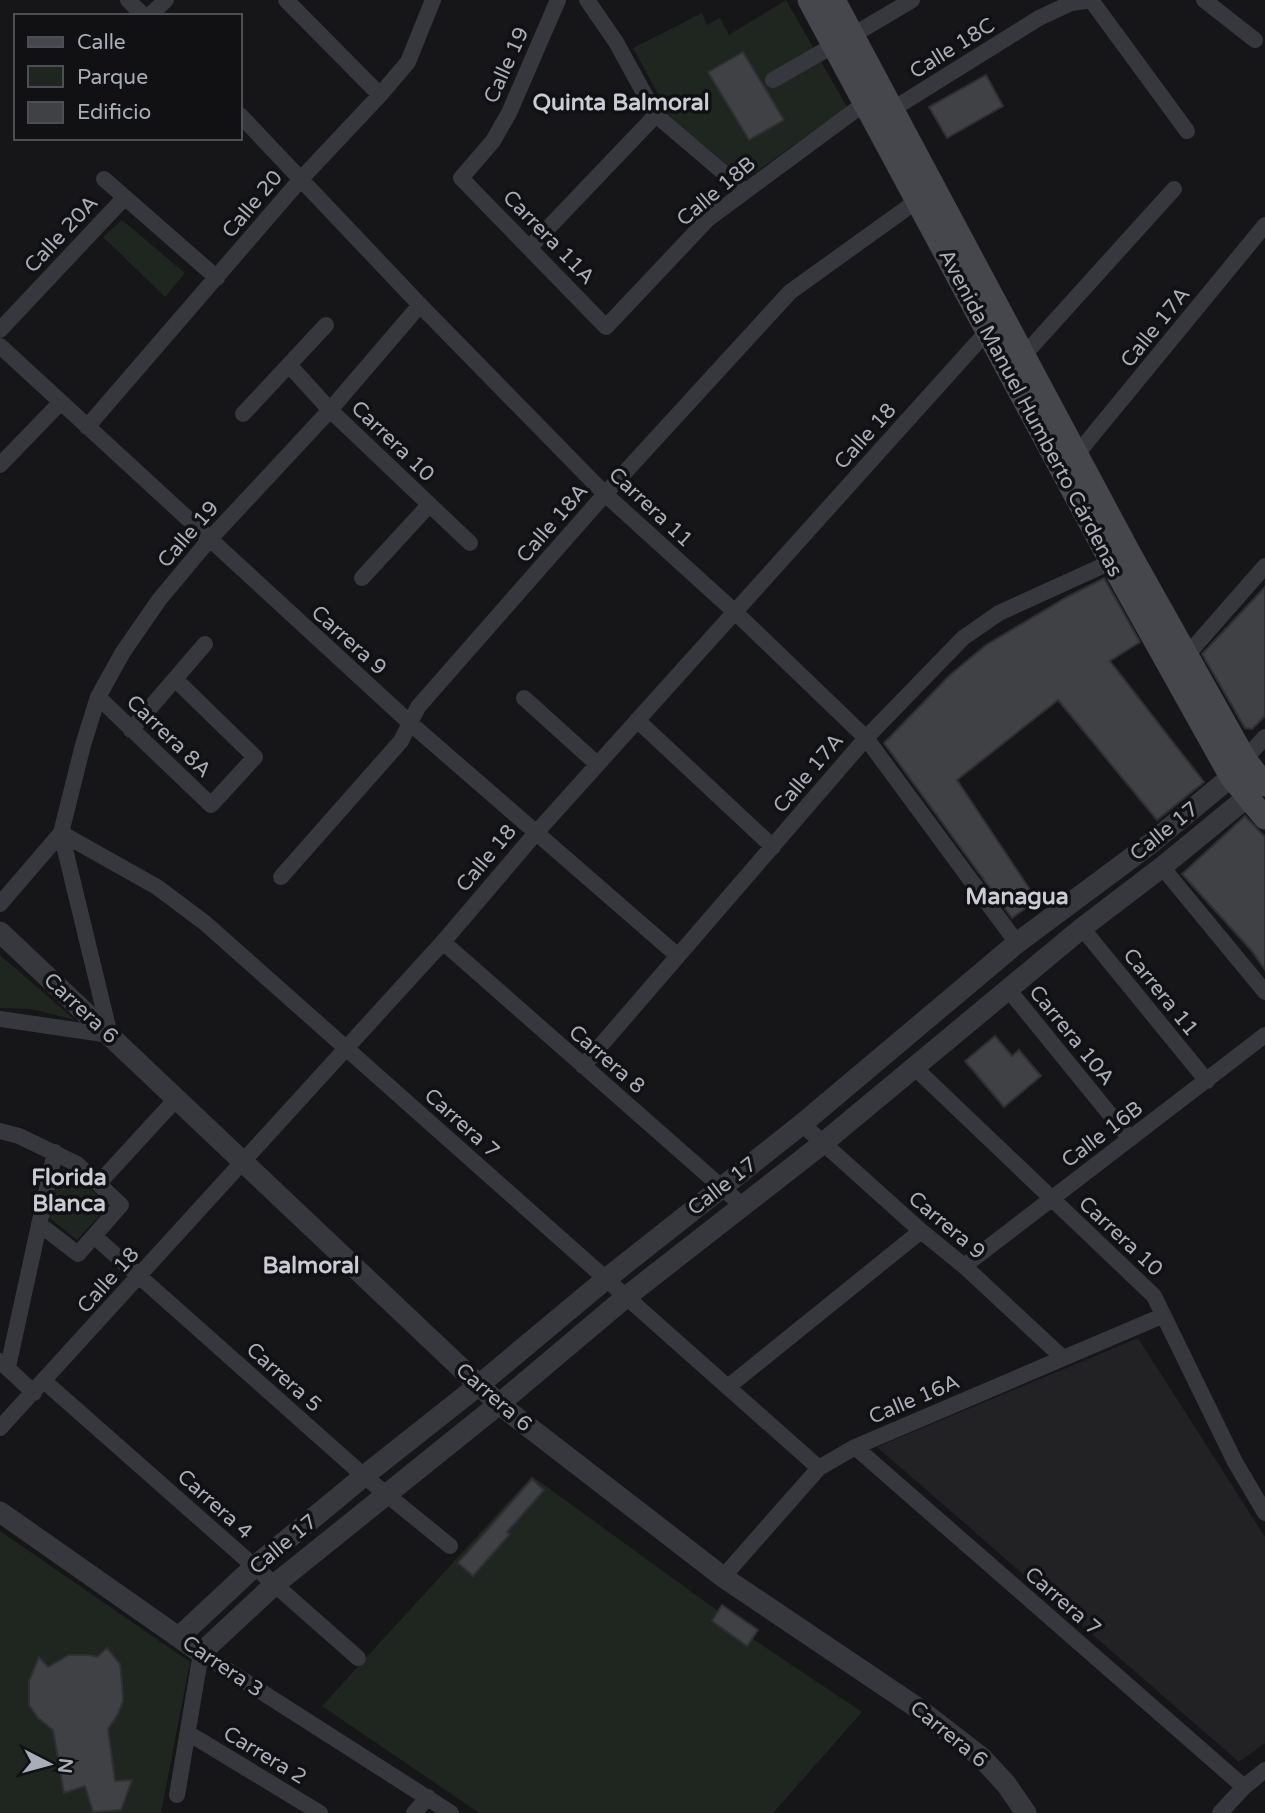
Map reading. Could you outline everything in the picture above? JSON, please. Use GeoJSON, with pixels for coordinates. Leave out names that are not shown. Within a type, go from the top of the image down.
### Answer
{"type":"FeatureCollection","features":[{"type":"Feature","properties":{"kind":"main road","name":"Avenida Manuel Humberto Cárdenas"},"geometry":{"type":"LineString","coordinates":[[809,0],[894,109],[1129,554],[1187,655],[1238,768]]}},
{"type":"Feature","properties":{"kind":"main road","name":"Avenida Manuel Humberto Cárdenas"},"geometry":{"type":"LineString","coordinates":[[834,0],[843,41],[866,103],[986,332],[1111,562],[1238,768],[1257,788],[1265,818]]}},
{"type":"Feature","properties":{"kind":"street"},"geometry":{"type":"LineString","coordinates":[[128,0],[145,14]]}},
{"type":"Feature","properties":{"kind":"street"},"geometry":{"type":"LineString","coordinates":[[149,14],[166,0]]}},
{"type":"Feature","properties":{"kind":"street"},"geometry":{"type":"LineString","coordinates":[[286,0],[380,95]]}},
{"type":"Feature","properties":{"kind":"street","name":"Calle 19"},"geometry":{"type":"LineString","coordinates":[[461,178],[493,141],[509,113],[558,0]]}},
{"type":"Feature","properties":{"kind":"street"},"geometry":{"type":"LineString","coordinates":[[587,0],[616,42],[656,115],[745,191]]}},
{"type":"Feature","properties":{"kind":"street"},"geometry":{"type":"LineString","coordinates":[[773,80],[912,0]]}},
{"type":"Feature","properties":{"kind":"street"},"geometry":{"type":"LineString","coordinates":[[1092,0],[1186,131]]}},
{"type":"Feature","properties":{"kind":"street","name":"Calle 18C"},"geometry":{"type":"LineString","coordinates":[[894,109],[1039,18],[1072,2],[1092,0]]}},
{"type":"Feature","properties":{"kind":"street"},"geometry":{"type":"LineString","coordinates":[[1204,0],[1255,40]]}},
{"type":"Feature","properties":{"kind":"street","name":"Calle 20"},"geometry":{"type":"LineString","coordinates":[[87,427],[301,179],[408,62],[431,1]]}},
{"type":"Feature","properties":{"kind":"street","name":"Calle 18B"},"geometry":{"type":"LineString","coordinates":[[606,327],[708,219],[866,103]]}},
{"type":"Feature","properties":{"kind":"street"},"geometry":{"type":"LineString","coordinates":[[530,247],[656,115]]}},
{"type":"Feature","properties":{"kind":"street","name":"Carrera 11"},"geometry":{"type":"LineString","coordinates":[[242,117],[420,305],[605,494],[735,612],[866,737],[1017,943]]}},
{"type":"Feature","properties":{"kind":"street","name":"Carrera 11A"},"geometry":{"type":"LineString","coordinates":[[461,178],[606,327]]}},
{"type":"Feature","properties":{"kind":"street"},"geometry":{"type":"LineString","coordinates":[[104,179],[216,278]]}},
{"type":"Feature","properties":{"kind":"street"},"geometry":{"type":"LineString","coordinates":[[1024,355],[1174,188]]}},
{"type":"Feature","properties":{"kind":"street","name":"Calle 20A"},"geometry":{"type":"LineString","coordinates":[[0,330],[125,197]]}},
{"type":"Feature","properties":{"kind":"street","name":"Calle 18A"},"geometry":{"type":"LineString","coordinates":[[281,877],[401,741],[418,707],[605,494],[790,292],[918,200]]}},
{"type":"Feature","properties":{"kind":"street","name":"Calle 17A"},"geometry":{"type":"LineString","coordinates":[[1077,454],[1265,225]]}},
{"type":"Feature","properties":{"kind":"street","name":"Calle 19"},"geometry":{"type":"LineString","coordinates":[[0,904],[61,833],[98,697],[123,652],[159,600],[209,540],[330,410],[420,305]]}},
{"type":"Feature","properties":{"kind":"street","name":"Calle 18"},"geometry":{"type":"LineString","coordinates":[[0,1428],[443,942],[534,834],[1004,315]]}},
{"type":"Feature","properties":{"kind":"street"},"geometry":{"type":"LineString","coordinates":[[243,414],[326,325]]}},
{"type":"Feature","properties":{"kind":"street","name":"Carrera 9"},"geometry":{"type":"LineString","coordinates":[[0,346],[410,723],[534,834],[678,956]]}},
{"type":"Feature","properties":{"kind":"street","name":"Carrera 10"},"geometry":{"type":"LineString","coordinates":[[289,366],[330,410],[470,543]]}},
{"type":"Feature","properties":{"kind":"street"},"geometry":{"type":"LineString","coordinates":[[0,465],[61,402]]}},
{"type":"Feature","properties":{"kind":"street"},"geometry":{"type":"LineString","coordinates":[[362,578],[429,505]]}},
{"type":"Feature","properties":{"kind":"street","name":"Calle 17A"},"geometry":{"type":"LineString","coordinates":[[583,1066],[866,737],[963,638],[1018,603],[1111,562]]}},
{"type":"Feature","properties":{"kind":"street"},"geometry":{"type":"LineString","coordinates":[[1187,655],[1265,566]]}},
{"type":"Feature","properties":{"kind":"street"},"geometry":{"type":"LineString","coordinates":[[131,730],[205,644]]}},
{"type":"Feature","properties":{"kind":"street","name":"Carrera 8A"},"geometry":{"type":"LineString","coordinates":[[98,697],[211,805],[255,757],[176,680]]}},
{"type":"Feature","properties":{"kind":"street"},"geometry":{"type":"LineString","coordinates":[[524,698],[597,764]]}},
{"type":"Feature","properties":{"kind":"street"},"geometry":{"type":"LineString","coordinates":[[637,720],[773,847]]}},
{"type":"Feature","properties":{"kind":"street","name":"Calle 17"},"geometry":{"type":"LineString","coordinates":[[180,1637],[254,1567],[364,1476],[721,1186],[802,1124],[1017,943],[1150,844],[1238,768],[1265,737]]}},
{"type":"Feature","properties":{"kind":"street","name":"Calle 17"},"geometry":{"type":"LineString","coordinates":[[201,1653],[274,1585],[499,1404],[625,1297],[744,1207],[1082,928],[1162,867],[1257,788]]}},
{"type":"Feature","properties":{"kind":"street","name":"Calle 19"},"geometry":{"type":"LineString","coordinates":[[61,833],[110,1035]]}},
{"type":"Feature","properties":{"kind":"street","name":"Carrera 7"},"geometry":{"type":"LineString","coordinates":[[61,833],[158,887],[186,908],[819,1468]]}},
{"type":"Feature","properties":{"kind":"street"},"geometry":{"type":"LineString","coordinates":[[1162,867],[1265,992]]}},
{"type":"Feature","properties":{"kind":"street","name":"Carrera 11"},"geometry":{"type":"LineString","coordinates":[[1082,928],[1207,1082]]}},
{"type":"Feature","properties":{"kind":"street","name":"Carrera 6"},"geometry":{"type":"LineString","coordinates":[[0,932],[499,1404],[723,1577],[919,1709],[981,1757],[1006,1784],[1026,1813]]}},
{"type":"Feature","properties":{"kind":"street","name":"Carrera 8"},"geometry":{"type":"LineString","coordinates":[[443,942],[744,1207]]}},
{"type":"Feature","properties":{"kind":"street","name":"Carrera 10A"},"geometry":{"type":"LineString","coordinates":[[1008,989],[1130,1139]]}},
{"type":"Feature","properties":{"kind":"street"},"geometry":{"type":"LineString","coordinates":[[1,1022],[110,1035]]}},
{"type":"Feature","properties":{"kind":"street","name":"Calle 16B"},"geometry":{"type":"LineString","coordinates":[[964,1266],[1265,1035]]}},
{"type":"Feature","properties":{"kind":"street","name":"Carrera 10"},"geometry":{"type":"LineString","coordinates":[[914,1067],[1154,1296],[1234,1462],[1265,1513]]}},
{"type":"Feature","properties":{"kind":"street"},"geometry":{"type":"LineString","coordinates":[[99,1183],[177,1098]]}},
{"type":"Feature","properties":{"kind":"street","name":"Carrera 9"},"geometry":{"type":"LineString","coordinates":[[802,1124],[964,1266],[1063,1358]]}},
{"type":"Feature","properties":{"kind":"street"},"geometry":{"type":"LineString","coordinates":[[0,1131],[19,1136],[77,1164],[121,1205],[78,1254],[39,1224]]}},
{"type":"Feature","properties":{"kind":"street"},"geometry":{"type":"LineString","coordinates":[[4,1364],[55,1152]]}},
{"type":"Feature","properties":{"kind":"street"},"geometry":{"type":"LineString","coordinates":[[729,1386],[921,1231]]}},
{"type":"Feature","properties":{"kind":"street","name":"Carrera 5"},"geometry":{"type":"LineString","coordinates":[[93,1236],[385,1495],[450,1546]]}},
{"type":"Feature","properties":{"kind":"street","name":"Calle 16A"},"geometry":{"type":"LineString","coordinates":[[723,1577],[819,1468],[855,1447],[1162,1316]]}},
{"type":"Feature","properties":{"kind":"street","name":"Carrera 4"},"geometry":{"type":"LineString","coordinates":[[4,1364],[39,1387],[358,1658]]}},
{"type":"Feature","properties":{"kind":"street","name":"Carrera 7"},"geometry":{"type":"LineString","coordinates":[[855,1447],[1244,1787]]}},
{"type":"Feature","properties":{"kind":"street","name":"Carrera 3"},"geometry":{"type":"LineString","coordinates":[[0,1512],[201,1653],[451,1813]]}},
{"type":"Feature","properties":{"kind":"street"},"geometry":{"type":"LineString","coordinates":[[177,1795],[201,1653]]}},
{"type":"Feature","properties":{"kind":"street","name":"Carrera 2"},"geometry":{"type":"LineString","coordinates":[[188,1733],[320,1813]]}},
{"type":"Feature","properties":{"kind":"street"},"geometry":{"type":"LineString","coordinates":[[1220,1813],[1244,1787],[1265,1770]]}},
{"type":"Feature","properties":{"kind":"street"},"geometry":{"type":"LineString","coordinates":[[414,1813],[428,1797]]}},
{"type":"Feature","properties":{"kind":"shaded area"},"geometry":{"type":"Polygon","coordinates":[[[1138,1338],[1265,1537],[1265,1743],[1239,1762],[877,1447],[1138,1338]]]}},
{"type":"Feature","properties":{"kind":"green space"},"geometry":{"type":"Polygon","coordinates":[[[786,0],[847,107],[745,180],[670,116],[633,48],[702,13],[707,25],[720,18],[729,35],[786,0]]]}},
{"type":"Feature","properties":{"kind":"green space"},"geometry":{"type":"Polygon","coordinates":[[[122,220],[185,273],[165,297],[103,237],[122,220]]]}},
{"type":"Feature","properties":{"kind":"green space"},"geometry":{"type":"Polygon","coordinates":[[[0,955],[75,1020],[31,1009],[0,1008],[0,955]]]}},
{"type":"Feature","properties":{"kind":"green space"},"geometry":{"type":"Polygon","coordinates":[[[63,1169],[110,1204],[77,1240],[47,1216],[63,1169]]]}},
{"type":"Feature","properties":{"kind":"green space"},"geometry":{"type":"Polygon","coordinates":[[[532,1476],[718,1611],[722,1605],[758,1630],[753,1639],[862,1712],[773,1813],[479,1813],[322,1706],[532,1476]]]}},
{"type":"Feature","properties":{"kind":"green space"},"geometry":{"type":"Polygon","coordinates":[[[0,1531],[190,1662],[161,1813],[0,1813],[0,1531]]]}},
{"type":"Feature","properties":{"kind":"building"},"geometry":{"type":"Polygon","coordinates":[[[743,52],[784,120],[749,140],[708,72],[743,52]]]}},
{"type":"Feature","properties":{"kind":"building"},"geometry":{"type":"Polygon","coordinates":[[[986,75],[1003,106],[947,138],[929,107],[986,75]]]}},
{"type":"Feature","properties":{"kind":"building"},"geometry":{"type":"Polygon","coordinates":[[[1104,578],[1140,642],[1110,661],[1204,782],[1157,820],[1058,700],[957,780],[1037,900],[1012,918],[884,743],[950,675],[986,645],[1104,578]]]}},
{"type":"Feature","properties":{"kind":"building"},"geometry":{"type":"Polygon","coordinates":[[[1265,587],[1265,716],[1252,729],[1245,728],[1202,654],[1265,587]]]}},
{"type":"Feature","properties":{"kind":"building"},"geometry":{"type":"Polygon","coordinates":[[[1245,816],[1265,837],[1265,970],[1251,950],[1182,874],[1245,816]]]}},
{"type":"Feature","properties":{"kind":"building"},"geometry":{"type":"Polygon","coordinates":[[[995,1036],[1012,1056],[1019,1050],[1041,1076],[1004,1107],[965,1061],[995,1036]]]}},
{"type":"Feature","properties":{"kind":"building"},"geometry":{"type":"Polygon","coordinates":[[[532,1479],[544,1490],[473,1576],[458,1563],[532,1479]]]}},
{"type":"Feature","properties":{"kind":"building"},"geometry":{"type":"Polygon","coordinates":[[[722,1605],[758,1630],[747,1646],[712,1621],[722,1605]]]}},
{"type":"Feature","properties":{"kind":"building"},"geometry":{"type":"Polygon","coordinates":[[[107,1648],[120,1664],[122,1683],[123,1701],[108,1729],[115,1781],[132,1780],[121,1810],[93,1812],[85,1786],[64,1793],[53,1730],[38,1718],[29,1705],[29,1681],[39,1657],[48,1667],[69,1655],[97,1657],[107,1648]]]}},
{"type":"Feature","properties":{"kind":"district","name":"Quinta Balmoral"},"geometry":{"type":"Point","coordinates":[621,102]}},
{"type":"Feature","properties":{"kind":"district","name":"Managua"},"geometry":{"type":"Point","coordinates":[1017,896]}},
{"type":"Feature","properties":{"kind":"district","name":"Florida Blanca"},"geometry":{"type":"Point","coordinates":[69,1190]}},
{"type":"Feature","properties":{"kind":"district","name":"Balmoral"},"geometry":{"type":"Point","coordinates":[311,1265]}}]}
